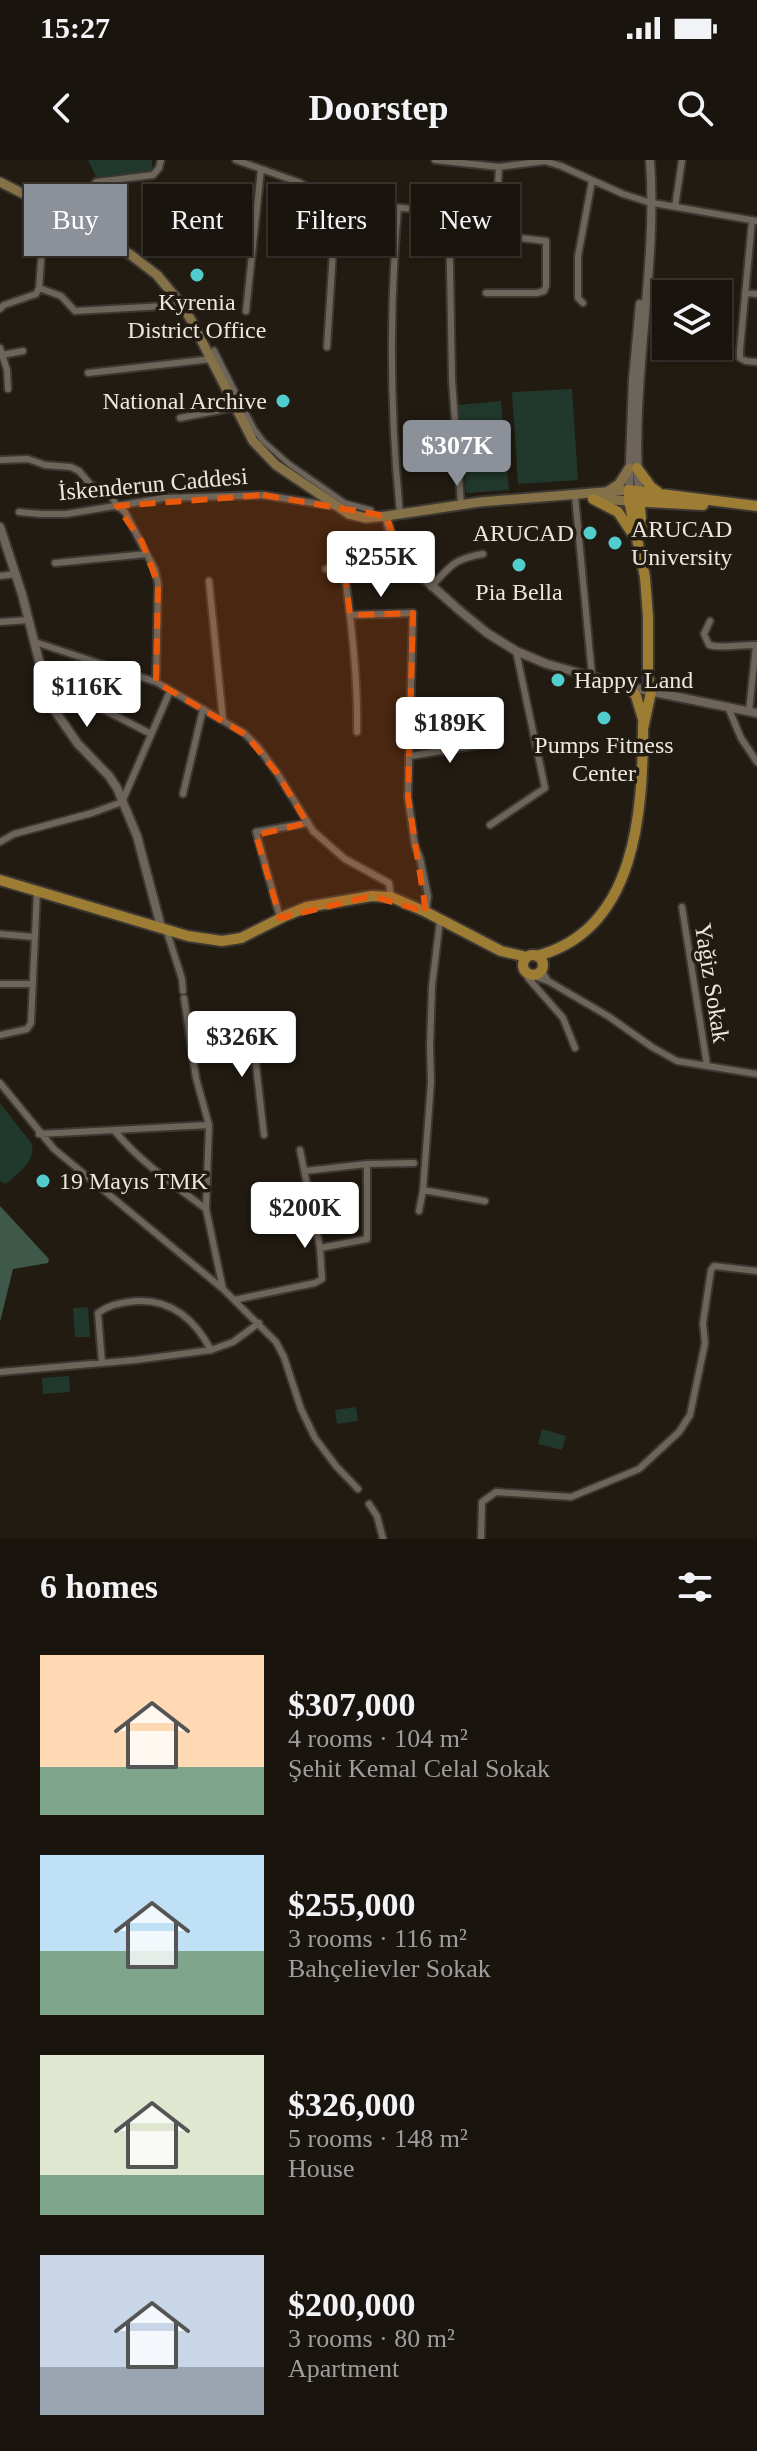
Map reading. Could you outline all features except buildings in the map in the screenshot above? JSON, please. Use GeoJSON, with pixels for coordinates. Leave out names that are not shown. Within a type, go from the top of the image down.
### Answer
{"type":"FeatureCollection","features":[{"type":"Feature","properties":{"kind":"main road"},"geometry":{"type":"LineString","coordinates":[[0,182],[24,194]]}},
{"type":"Feature","properties":{"kind":"main road"},"geometry":{"type":"LineString","coordinates":[[127,253],[157,275],[182,305],[213,355],[253,441],[276,465],[335,506]]}},
{"type":"Feature","properties":{"kind":"main road"},"geometry":{"type":"LineString","coordinates":[[595,497],[612,490],[633,468],[660,493]]}},
{"type":"Feature","properties":{"kind":"main road"},"geometry":{"type":"LineString","coordinates":[[634,496],[660,493],[757,508]]}},
{"type":"Feature","properties":{"kind":"main road"},"geometry":{"type":"LineString","coordinates":[[634,496],[676,503],[726,504]]}},
{"type":"Feature","properties":{"kind":"main road"},"geometry":{"type":"LineString","coordinates":[[491,947],[513,955],[532,956],[561,949],[585,934],[603,913],[617,889],[634,839],[640,799],[648,676],[648,617],[640,522],[634,496]]}},
{"type":"Feature","properties":{"kind":"main road"},"geometry":{"type":"LineString","coordinates":[[634,496],[645,577]]}},
{"type":"Feature","properties":{"kind":"main road","name":"İskenderun Caddesi"},"geometry":{"type":"LineString","coordinates":[[335,506],[349,514],[366,518],[532,497],[634,496]]}},
{"type":"Feature","properties":{"kind":"main road"},"geometry":{"type":"LineString","coordinates":[[595,497],[618,512],[639,545]]}},
{"type":"Feature","properties":{"kind":"main road"},"geometry":{"type":"LineString","coordinates":[[640,522],[648,510],[676,503]]}},
{"type":"Feature","properties":{"kind":"main road"},"geometry":{"type":"LineString","coordinates":[[629,687],[636,696],[643,724]]}},
{"type":"Feature","properties":{"kind":"main road"},"geometry":{"type":"LineString","coordinates":[[0,880],[204,939],[222,941],[241,938],[307,907],[372,896],[391,897],[426,912],[534,971]]}},
{"type":"Feature","properties":{"kind":"main road"},"geometry":{"type":"LineString","coordinates":[[534,971],[563,953],[573,942]]}},
{"type":"Feature","properties":{"kind":"main road"},"geometry":{"type":"LineString","coordinates":[[532,956],[524,961],[534,971]]}},
{"type":"Feature","properties":{"kind":"main road"},"geometry":{"type":"LineString","coordinates":[[532,956],[542,961],[534,971]]}},
{"type":"Feature","properties":{"kind":"street"},"geometry":{"type":"LineString","coordinates":[[95,184],[153,175],[161,160]]}},
{"type":"Feature","properties":{"kind":"street"},"geometry":{"type":"LineString","coordinates":[[236,160],[302,184]]}},
{"type":"Feature","properties":{"kind":"street"},"geometry":{"type":"LineString","coordinates":[[435,160],[499,167],[530,161],[562,163],[592,181],[651,203],[754,221],[740,358],[757,362]]}},
{"type":"Feature","properties":{"kind":"street"},"geometry":{"type":"LineString","coordinates":[[633,468],[651,203],[647,160]]}},
{"type":"Feature","properties":{"kind":"street"},"geometry":{"type":"LineString","coordinates":[[675,207],[682,160]]}},
{"type":"Feature","properties":{"kind":"street"},"geometry":{"type":"LineString","coordinates":[[498,184],[499,167]]}},
{"type":"Feature","properties":{"kind":"street"},"geometry":{"type":"LineString","coordinates":[[246,311],[261,169]]}},
{"type":"Feature","properties":{"kind":"street"},"geometry":{"type":"LineString","coordinates":[[583,303],[578,298],[578,256],[592,181]]}},
{"type":"Feature","properties":{"kind":"street"},"geometry":{"type":"LineString","coordinates":[[634,496],[631,408],[651,203]]}},
{"type":"Feature","properties":{"kind":"street"},"geometry":{"type":"LineString","coordinates":[[395,208],[411,209]]}},
{"type":"Feature","properties":{"kind":"street"},"geometry":{"type":"LineString","coordinates":[[398,208],[391,364],[400,514]]}},
{"type":"Feature","properties":{"kind":"street"},"geometry":{"type":"LineString","coordinates":[[486,293],[544,291],[546,241],[520,238]]}},
{"type":"Feature","properties":{"kind":"street"},"geometry":{"type":"LineString","coordinates":[[0,309],[32,296],[39,288],[42,256]]}},
{"type":"Feature","properties":{"kind":"street"},"geometry":{"type":"LineString","coordinates":[[327,347],[333,256]]}},
{"type":"Feature","properties":{"kind":"street"},"geometry":{"type":"LineString","coordinates":[[450,256],[452,380],[461,504]]}},
{"type":"Feature","properties":{"kind":"street"},"geometry":{"type":"LineString","coordinates":[[39,288],[61,296],[75,311],[182,305]]}},
{"type":"Feature","properties":{"kind":"street"},"geometry":{"type":"LineString","coordinates":[[745,293],[757,294]]}},
{"type":"Feature","properties":{"kind":"street"},"geometry":{"type":"LineString","coordinates":[[8,389],[1,351],[23,351]]}},
{"type":"Feature","properties":{"kind":"street"},"geometry":{"type":"LineString","coordinates":[[88,373],[213,355],[263,441],[289,464],[345,503],[371,510]]}},
{"type":"Feature","properties":{"kind":"street"},"geometry":{"type":"LineString","coordinates":[[180,418],[236,407]]}},
{"type":"Feature","properties":{"kind":"street"},"geometry":{"type":"LineString","coordinates":[[0,460],[28,459],[45,465],[71,467],[90,484],[111,496],[125,512],[155,570],[159,597],[156,682]]}},
{"type":"Feature","properties":{"kind":"street","name":"İskenderun Caddesi"},"geometry":{"type":"LineString","coordinates":[[19,512],[66,514],[164,498],[263,495],[335,506]]}},
{"type":"Feature","properties":{"kind":"street"},"geometry":{"type":"LineString","coordinates":[[575,496],[592,676]]}},
{"type":"Feature","properties":{"kind":"street"},"geometry":{"type":"LineString","coordinates":[[386,516],[394,548],[402,559],[487,633],[516,651],[547,664],[629,687],[753,712],[757,645],[709,645],[704,634],[710,621]]}},
{"type":"Feature","properties":{"kind":"street"},"geometry":{"type":"LineString","coordinates":[[0,527],[55,711],[78,744],[109,776],[129,813],[182,979],[189,1044],[209,1125],[206,1209],[223,1289]]}},
{"type":"Feature","properties":{"kind":"street"},"geometry":{"type":"LineString","coordinates":[[55,563],[147,554]]}},
{"type":"Feature","properties":{"kind":"street"},"geometry":{"type":"LineString","coordinates":[[431,587],[461,558],[483,554]]}},
{"type":"Feature","properties":{"kind":"street"},"geometry":{"type":"LineString","coordinates":[[326,569],[402,559]]}},
{"type":"Feature","properties":{"kind":"street"},"geometry":{"type":"LineString","coordinates":[[344,567],[358,696],[357,732]]}},
{"type":"Feature","properties":{"kind":"street"},"geometry":{"type":"LineString","coordinates":[[0,576],[16,574]]}},
{"type":"Feature","properties":{"kind":"street"},"geometry":{"type":"LineString","coordinates":[[209,581],[223,720]]}},
{"type":"Feature","properties":{"kind":"street"},"geometry":{"type":"LineString","coordinates":[[350,615],[413,613],[409,816],[428,896],[426,912]]}},
{"type":"Feature","properties":{"kind":"street"},"geometry":{"type":"LineString","coordinates":[[0,622],[29,620]]}},
{"type":"Feature","properties":{"kind":"street"},"geometry":{"type":"LineString","coordinates":[[35,642],[156,682],[244,733],[277,773],[307,823],[337,854],[389,883],[391,897]]}},
{"type":"Feature","properties":{"kind":"street"},"geometry":{"type":"LineString","coordinates":[[490,825],[545,788],[516,651]]}},
{"type":"Feature","properties":{"kind":"street"},"geometry":{"type":"LineString","coordinates":[[45,684],[56,685],[151,734]]}},
{"type":"Feature","properties":{"kind":"street"},"geometry":{"type":"LineString","coordinates":[[0,842],[14,834],[122,802],[170,691]]}},
{"type":"Feature","properties":{"kind":"street"},"geometry":{"type":"LineString","coordinates":[[728,707],[744,744],[757,762]]}},
{"type":"Feature","properties":{"kind":"street"},"geometry":{"type":"LineString","coordinates":[[183,794],[203,709]]}},
{"type":"Feature","properties":{"kind":"street"},"geometry":{"type":"LineString","coordinates":[[410,756],[485,744]]}},
{"type":"Feature","properties":{"kind":"street"},"geometry":{"type":"LineString","coordinates":[[280,918],[256,832],[307,823]]}},
{"type":"Feature","properties":{"kind":"street"},"geometry":{"type":"LineString","coordinates":[[0,1035],[27,1029],[32,1016],[37,891]]}},
{"type":"Feature","properties":{"kind":"street","name":"Yağiz Sokak"},"geometry":{"type":"LineString","coordinates":[[682,907],[707,1065]]}},
{"type":"Feature","properties":{"kind":"street"},"geometry":{"type":"LineString","coordinates":[[419,1211],[431,1082],[432,986],[440,920]]}},
{"type":"Feature","properties":{"kind":"street"},"geometry":{"type":"LineString","coordinates":[[0,934],[34,937]]}},
{"type":"Feature","properties":{"kind":"street"},"geometry":{"type":"LineString","coordinates":[[534,971],[548,981]]}},
{"type":"Feature","properties":{"kind":"street"},"geometry":{"type":"LineString","coordinates":[[534,971],[677,1061],[757,1074]]}},
{"type":"Feature","properties":{"kind":"street"},"geometry":{"type":"LineString","coordinates":[[534,971],[528,978],[563,1018],[575,1048]]}},
{"type":"Feature","properties":{"kind":"street"},"geometry":{"type":"LineString","coordinates":[[0,984],[33,984]]}},
{"type":"Feature","properties":{"kind":"street"},"geometry":{"type":"LineString","coordinates":[[189,1044],[193,1026],[267,1019]]}},
{"type":"Feature","properties":{"kind":"street"},"geometry":{"type":"LineString","coordinates":[[251,1021],[264,1135]]}},
{"type":"Feature","properties":{"kind":"street"},"geometry":{"type":"LineString","coordinates":[[0,1083],[54,1149],[223,1289],[276,1342],[315,1438],[358,1489]]}},
{"type":"Feature","properties":{"kind":"street"},"geometry":{"type":"LineString","coordinates":[[39,1134],[209,1125]]}},
{"type":"Feature","properties":{"kind":"street"},"geometry":{"type":"LineString","coordinates":[[114,1130],[124,1143],[206,1209]]}},
{"type":"Feature","properties":{"kind":"street"},"geometry":{"type":"LineString","coordinates":[[234,1300],[322,1279],[320,1248],[300,1150]]}},
{"type":"Feature","properties":{"kind":"street"},"geometry":{"type":"LineString","coordinates":[[305,1171],[367,1164],[414,1163]]}},
{"type":"Feature","properties":{"kind":"street"},"geometry":{"type":"LineString","coordinates":[[320,1248],[367,1239],[367,1164]]}},
{"type":"Feature","properties":{"kind":"street"},"geometry":{"type":"LineString","coordinates":[[423,1190],[485,1201]]}},
{"type":"Feature","properties":{"kind":"street"},"geometry":{"type":"LineString","coordinates":[[481,1539],[482,1502],[488,1495],[496,1492],[571,1497],[639,1469],[679,1432],[690,1415],[703,1358],[703,1323],[711,1270],[714,1266],[757,1271]]}},
{"type":"Feature","properties":{"kind":"street"},"geometry":{"type":"LineString","coordinates":[[102,1363],[98,1313],[115,1304],[145,1300],[175,1309],[203,1336],[211,1350]]}},
{"type":"Feature","properties":{"kind":"street"},"geometry":{"type":"LineString","coordinates":[[0,1372],[211,1350],[233,1342],[259,1323]]}},
{"type":"Feature","properties":{"kind":"street"},"geometry":{"type":"LineString","coordinates":[[369,1504],[377,1516],[383,1539]]}},
{"type":"Feature","properties":{"kind":"highlighted area"},"geometry":{"type":"Polygon","coordinates":[[[263,495],[386,516],[402,559],[344,567],[350,615],[413,613],[408,797],[426,912],[372,896],[280,918],[256,835],[307,823],[277,773],[246,735],[156,682],[158,584],[142,542],[117,506],[263,495]]]}},
{"type":"Feature","properties":{"kind":"green space"},"geometry":{"type":"Polygon","coordinates":[[[88,160],[152,160],[152,171],[96,177],[88,160]]]}},
{"type":"Feature","properties":{"kind":"green space"},"geometry":{"type":"Polygon","coordinates":[[[572,389],[578,480],[518,484],[512,392],[572,389]]]}},
{"type":"Feature","properties":{"kind":"green space"},"geometry":{"type":"Polygon","coordinates":[[[501,401],[509,490],[466,493],[458,405],[501,401]]]}},
{"type":"Feature","properties":{"kind":"green space"},"geometry":{"type":"Polygon","coordinates":[[[0,1103],[32,1144],[29,1162],[6,1184],[0,1181],[0,1103]]]}},
{"type":"Feature","properties":{"kind":"green space"},"geometry":{"type":"Polygon","coordinates":[[[0,1206],[49,1259],[48,1263],[13,1269],[0,1322],[0,1206]]]}},
{"type":"Feature","properties":{"kind":"green space"},"geometry":{"type":"Polygon","coordinates":[[[88,1307],[90,1337],[75,1337],[73,1308],[88,1307]]]}},
{"type":"Feature","properties":{"kind":"green space"},"geometry":{"type":"Polygon","coordinates":[[[69,1376],[70,1392],[43,1394],[42,1378],[69,1376]]]}},
{"type":"Feature","properties":{"kind":"green space"},"geometry":{"type":"Polygon","coordinates":[[[356,1407],[358,1421],[337,1424],[335,1410],[356,1407]]]}},
{"type":"Feature","properties":{"kind":"green space"},"geometry":{"type":"Polygon","coordinates":[[[542,1429],[566,1436],[562,1450],[538,1444],[542,1429]]]}},
{"type":"Feature","properties":{"kind":"place","name":"Kyrenia District Office"},"geometry":{"type":"Point","coordinates":[197,275]}},
{"type":"Feature","properties":{"kind":"place","name":"National Archive"},"geometry":{"type":"Point","coordinates":[283,401]}},
{"type":"Feature","properties":{"kind":"place","name":"ARUCAD"},"geometry":{"type":"Point","coordinates":[590,533]}},
{"type":"Feature","properties":{"kind":"place","name":"ARUCAD University"},"geometry":{"type":"Point","coordinates":[615,543]}},
{"type":"Feature","properties":{"kind":"place","name":"Pia Bella"},"geometry":{"type":"Point","coordinates":[519,565]}},
{"type":"Feature","properties":{"kind":"place","name":"Happy Land"},"geometry":{"type":"Point","coordinates":[558,680]}},
{"type":"Feature","properties":{"kind":"place","name":"Pumps Fitness Center"},"geometry":{"type":"Point","coordinates":[604,718]}},
{"type":"Feature","properties":{"kind":"place","name":"19 Mayıs TMK"},"geometry":{"type":"Point","coordinates":[43,1181]}}]}
